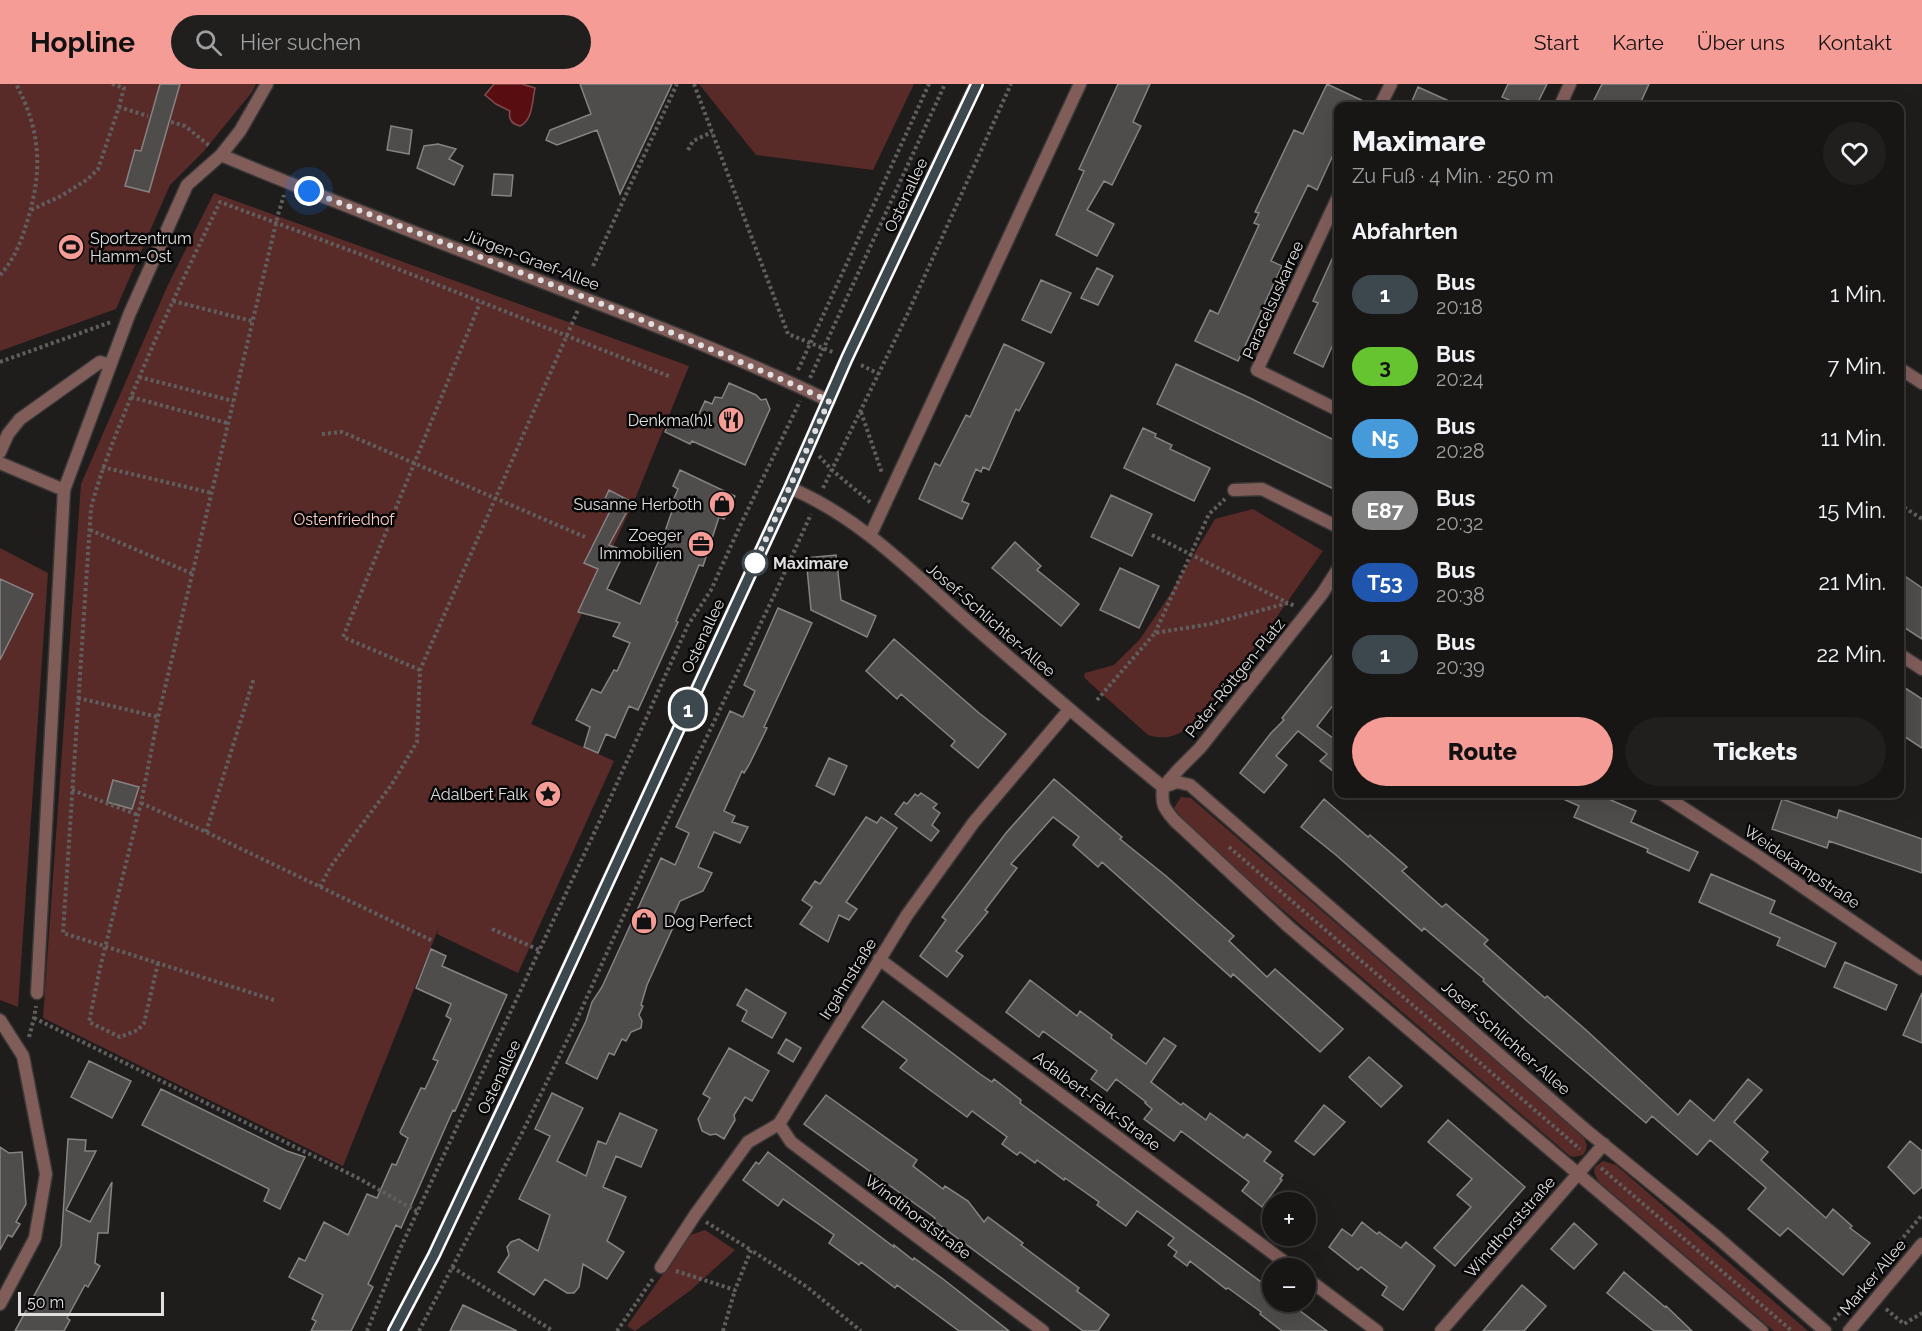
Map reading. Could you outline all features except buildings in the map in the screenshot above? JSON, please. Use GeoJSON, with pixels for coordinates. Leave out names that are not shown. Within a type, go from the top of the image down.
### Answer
{"type":"FeatureCollection","features":[{"type":"Feature","properties":{"kind":"main road","name":"Ostenallee"},"geometry":{"type":"LineString","coordinates":[[394,1331],[434,1255],[790,488],[847,358],[976,84]]}},
{"type":"Feature","properties":{"kind":"street"},"geometry":{"type":"LineString","coordinates":[[37,993],[64,490],[129,315],[187,185],[221,155],[240,131],[267,84]]}},
{"type":"Feature","properties":{"kind":"street"},"geometry":{"type":"LineString","coordinates":[[870,536],[1080,84]]}},
{"type":"Feature","properties":{"kind":"street"},"geometry":{"type":"LineString","coordinates":[[1382,102],[1391,84]]}},
{"type":"Feature","properties":{"kind":"street"},"geometry":{"type":"LineString","coordinates":[[1562,102],[1570,84]]}},
{"type":"Feature","properties":{"kind":"street","name":"Jürgen-Graef-Allee"},"geometry":{"type":"LineString","coordinates":[[221,155],[689,339],[829,401]]}},
{"type":"Feature","properties":{"kind":"street","name":"Paracelsuskarree"},"geometry":{"type":"LineString","coordinates":[[1334,206],[1257,370],[1334,408]]}},
{"type":"Feature","properties":{"kind":"street"},"geometry":{"type":"LineString","coordinates":[[0,452],[8,434],[20,419],[100,362],[110,365]]}},
{"type":"Feature","properties":{"kind":"street"},"geometry":{"type":"LineString","coordinates":[[1904,371],[1922,383]]}},
{"type":"Feature","properties":{"kind":"street"},"geometry":{"type":"LineString","coordinates":[[0,463],[64,490]]}},
{"type":"Feature","properties":{"kind":"street","name":"Josef-Schlichter-Allee"},"geometry":{"type":"LineString","coordinates":[[790,488],[817,500],[870,536],[1069,710],[1163,787],[1177,782],[1190,785],[1604,1144],[1829,1327]]}},
{"type":"Feature","properties":{"kind":"street"},"geometry":{"type":"LineString","coordinates":[[1234,489],[1262,489],[1334,525]]}},
{"type":"Feature","properties":{"kind":"street","name":"Peter-Röttgen-Platz"},"geometry":{"type":"LineString","coordinates":[[1163,787],[1200,748],[1308,613],[1333,588]]}},
{"type":"Feature","properties":{"kind":"street"},"geometry":{"type":"LineString","coordinates":[[1904,657],[1922,669]]}},
{"type":"Feature","properties":{"kind":"street","name":"Irgahnstraße"},"geometry":{"type":"LineString","coordinates":[[661,1267],[748,1142],[778,1124],[907,915],[974,822],[1069,710]]}},
{"type":"Feature","properties":{"kind":"street"},"geometry":{"type":"LineString","coordinates":[[1163,787],[1161,799],[1164,808],[1174,820],[1288,927],[1762,1331]]}},
{"type":"Feature","properties":{"kind":"street","name":"Weidekampstraße"},"geometry":{"type":"LineString","coordinates":[[1668,798],[1922,969]]}},
{"type":"Feature","properties":{"kind":"street","name":"Adalbert-Falk-Straße"},"geometry":{"type":"LineString","coordinates":[[879,959],[1279,1258]]}},
{"type":"Feature","properties":{"kind":"street"},"geometry":{"type":"LineString","coordinates":[[0,1020],[23,1056],[46,1174],[35,1238],[0,1304]]}},
{"type":"Feature","properties":{"kind":"street","name":"Windthorststraße"},"geometry":{"type":"LineString","coordinates":[[778,1124],[791,1142],[1043,1331]]}},
{"type":"Feature","properties":{"kind":"street","name":"Windthorststraße"},"geometry":{"type":"LineString","coordinates":[[1441,1331],[1604,1144]]}},
{"type":"Feature","properties":{"kind":"street","name":"Marker Allee"},"geometry":{"type":"LineString","coordinates":[[1849,1331],[1922,1244]]}},
{"type":"Feature","properties":{"kind":"street"},"geometry":{"type":"LineString","coordinates":[[1316,1285],[1377,1331]]}},
{"type":"Feature","properties":{"kind":"path"},"geometry":{"type":"LineString","coordinates":[[0,275],[15,256],[37,185],[37,142],[24,100],[16,84]]}},
{"type":"Feature","properties":{"kind":"path"},"geometry":{"type":"LineString","coordinates":[[31,210],[61,196],[88,179],[98,169],[124,88],[112,84]]}},
{"type":"Feature","properties":{"kind":"path"},"geometry":{"type":"LineString","coordinates":[[593,266],[678,84]]}},
{"type":"Feature","properties":{"kind":"path"},"geometry":{"type":"LineString","coordinates":[[694,84],[789,334],[811,342]]}},
{"type":"Feature","properties":{"kind":"path"},"geometry":{"type":"LineString","coordinates":[[792,384],[929,84]]}},
{"type":"Feature","properties":{"kind":"path"},"geometry":{"type":"LineString","coordinates":[[367,1331],[400,1249],[609,801],[688,625],[711,590],[945,84]]}},
{"type":"Feature","properties":{"kind":"path"},"geometry":{"type":"LineString","coordinates":[[419,1331],[522,1133],[573,1028],[655,846],[817,500],[908,313],[1011,84]]}},
{"type":"Feature","properties":{"kind":"path"},"geometry":{"type":"LineString","coordinates":[[119,107],[148,116]]}},
{"type":"Feature","properties":{"kind":"path"},"geometry":{"type":"LineString","coordinates":[[171,122],[185,126],[221,155]]}},
{"type":"Feature","properties":{"kind":"path"},"geometry":{"type":"LineString","coordinates":[[688,150],[693,141],[712,132]]}},
{"type":"Feature","properties":{"kind":"path"},"geometry":{"type":"LineString","coordinates":[[158,963],[144,1023],[138,1030],[120,1037],[89,1022],[141,803],[158,717],[194,574],[252,321],[288,183]]}},
{"type":"Feature","properties":{"kind":"path"},"geometry":{"type":"LineString","coordinates":[[274,1000],[63,933],[91,508],[102,467],[130,398],[172,301],[220,202],[365,256],[671,377]]}},
{"type":"Feature","properties":{"kind":"path"},"geometry":{"type":"LineString","coordinates":[[320,887],[331,866],[392,784],[417,742],[420,670],[584,298]]}},
{"type":"Feature","properties":{"kind":"path"},"geometry":{"type":"LineString","coordinates":[[172,301],[252,321]]}},
{"type":"Feature","properties":{"kind":"path"},"geometry":{"type":"LineString","coordinates":[[420,670],[343,637],[480,303]]}},
{"type":"Feature","properties":{"kind":"path"},"geometry":{"type":"LineString","coordinates":[[0,362],[129,315]]}},
{"type":"Feature","properties":{"kind":"path"},"geometry":{"type":"LineString","coordinates":[[139,377],[233,401]]}},
{"type":"Feature","properties":{"kind":"path"},"geometry":{"type":"LineString","coordinates":[[130,398],[228,423]]}},
{"type":"Feature","properties":{"kind":"path"},"geometry":{"type":"LineString","coordinates":[[861,412],[889,493]]}},
{"type":"Feature","properties":{"kind":"path"},"geometry":{"type":"LineString","coordinates":[[322,434],[342,432],[585,537]]}},
{"type":"Feature","properties":{"kind":"path"},"geometry":{"type":"LineString","coordinates":[[809,446],[832,470],[880,511]]}},
{"type":"Feature","properties":{"kind":"path"},"geometry":{"type":"LineString","coordinates":[[102,467],[212,493]]}},
{"type":"Feature","properties":{"kind":"path"},"geometry":{"type":"LineString","coordinates":[[1097,700],[1155,633],[1209,514],[1234,489]]}},
{"type":"Feature","properties":{"kind":"path"},"geometry":{"type":"LineString","coordinates":[[1904,507],[1922,519]]}},
{"type":"Feature","properties":{"kind":"path"},"geometry":{"type":"LineString","coordinates":[[90,530],[194,574]]}},
{"type":"Feature","properties":{"kind":"path"},"geometry":{"type":"LineString","coordinates":[[1152,535],[1308,613]]}},
{"type":"Feature","properties":{"kind":"path"},"geometry":{"type":"LineString","coordinates":[[1155,633],[1210,624],[1288,603]]}},
{"type":"Feature","properties":{"kind":"path"},"geometry":{"type":"LineString","coordinates":[[206,832],[254,678]]}},
{"type":"Feature","properties":{"kind":"path"},"geometry":{"type":"LineString","coordinates":[[78,698],[158,717]]}},
{"type":"Feature","properties":{"kind":"path"},"geometry":{"type":"LineString","coordinates":[[72,790],[138,815]]}},
{"type":"Feature","properties":{"kind":"path"},"geometry":{"type":"LineString","coordinates":[[141,803],[433,941]]}},
{"type":"Feature","properties":{"kind":"path"},"geometry":{"type":"LineString","coordinates":[[1226,844],[1792,1331]]}},
{"type":"Feature","properties":{"kind":"path"},"geometry":{"type":"LineString","coordinates":[[492,929],[539,950]]}},
{"type":"Feature","properties":{"kind":"path"},"geometry":{"type":"LineString","coordinates":[[23,1056],[34,1018],[37,993]]}},
{"type":"Feature","properties":{"kind":"path"},"geometry":{"type":"LineString","coordinates":[[34,1018],[360,1179],[418,1212]]}},
{"type":"Feature","properties":{"kind":"path"},"geometry":{"type":"LineString","coordinates":[[695,1215],[807,1287],[861,1331]]}},
{"type":"Feature","properties":{"kind":"path"},"geometry":{"type":"LineString","coordinates":[[1829,1327],[1922,1215]]}},
{"type":"Feature","properties":{"kind":"path"},"geometry":{"type":"LineString","coordinates":[[723,1331],[735,1290],[751,1250]]}},
{"type":"Feature","properties":{"kind":"path"},"geometry":{"type":"LineString","coordinates":[[452,1267],[553,1331]]}},
{"type":"Feature","properties":{"kind":"path"},"geometry":{"type":"LineString","coordinates":[[617,1331],[661,1267],[735,1290]]}},
{"type":"Feature","properties":{"kind":"path"},"geometry":{"type":"LineString","coordinates":[[1887,1309],[1904,1324],[1922,1313]]}},
{"type":"Feature","properties":{"kind":"green space","name":"Sportzentrum Hamm-Ost"},"geometry":{"type":"Polygon","coordinates":[[[0,84],[256,84],[204,151],[170,185],[116,309],[0,351],[0,84]]]}},
{"type":"Feature","properties":{"kind":"green space"},"geometry":{"type":"Polygon","coordinates":[[[699,84],[914,84],[873,170],[756,155],[699,84]]]}},
{"type":"Feature","properties":{"kind":"green space","name":"Ostenfriedhof"},"geometry":{"type":"Polygon","coordinates":[[[214,193],[689,366],[635,499],[531,724],[614,761],[518,973],[437,934],[439,927],[343,1166],[43,1018],[81,484],[167,287],[214,193]]]}},
{"type":"Feature","properties":{"kind":"green space"},"geometry":{"type":"Polygon","coordinates":[[[1253,509],[1323,551],[1262,638],[1194,724],[1172,736],[1148,735],[1091,684],[1084,677],[1085,673],[1114,665],[1140,639],[1215,519],[1253,509]]]}},
{"type":"Feature","properties":{"kind":"green space"},"geometry":{"type":"Polygon","coordinates":[[[0,548],[48,573],[18,1007],[0,1000],[0,548]]]}},
{"type":"Feature","properties":{"kind":"green space"},"geometry":{"type":"Polygon","coordinates":[[[1181,797],[1191,798],[1582,1135],[1587,1145],[1583,1155],[1570,1156],[1197,836],[1174,808],[1181,797]]]}},
{"type":"Feature","properties":{"kind":"green space"},"geometry":{"type":"Polygon","coordinates":[[[1603,1161],[1616,1165],[1808,1331],[1774,1331],[1598,1181],[1594,1172],[1595,1167],[1603,1161]]]}},
{"type":"Feature","properties":{"kind":"green space"},"geometry":{"type":"Polygon","coordinates":[[[705,1230],[735,1250],[691,1290],[635,1331],[627,1326],[690,1235],[705,1230]]]}},
{"type":"Feature","properties":{"kind":"shaded area"},"geometry":{"type":"Polygon","coordinates":[[[494,84],[522,84],[535,88],[531,110],[527,119],[520,126],[511,121],[510,111],[485,95],[494,84]]]}},
{"type":"Feature","properties":{"kind":"bus line","name":"1"},"geometry":{"type":"LineString","coordinates":[[394,1331],[434,1255],[524,1064],[790,488],[847,358],[977,84]]}},
{"type":"Feature","properties":{"kind":"place","name":"Sportzentrum Hamm-Ost"},"geometry":{"type":"Point","coordinates":[71,247]}},
{"type":"Feature","properties":{"kind":"place","name":"Denkma(h)l"},"geometry":{"type":"Point","coordinates":[731,420]}},
{"type":"Feature","properties":{"kind":"place","name":"Susanne Herboth"},"geometry":{"type":"Point","coordinates":[722,504]}},
{"type":"Feature","properties":{"kind":"place","name":"Zoeger Immobilien"},"geometry":{"type":"Point","coordinates":[701,544]}},
{"type":"Feature","properties":{"kind":"place","name":"Maximare"},"geometry":{"type":"Point","coordinates":[755,563]}},
{"type":"Feature","properties":{"kind":"place","name":"Adalbert Falk"},"geometry":{"type":"Point","coordinates":[548,794]}},
{"type":"Feature","properties":{"kind":"place","name":"Dog Perfect"},"geometry":{"type":"Point","coordinates":[644,921]}},
{"type":"Feature","properties":{"kind":"route"},"geometry":{"type":"LineString","coordinates":[[309,191],[628,314],[829,401],[755,563]]}}]}
